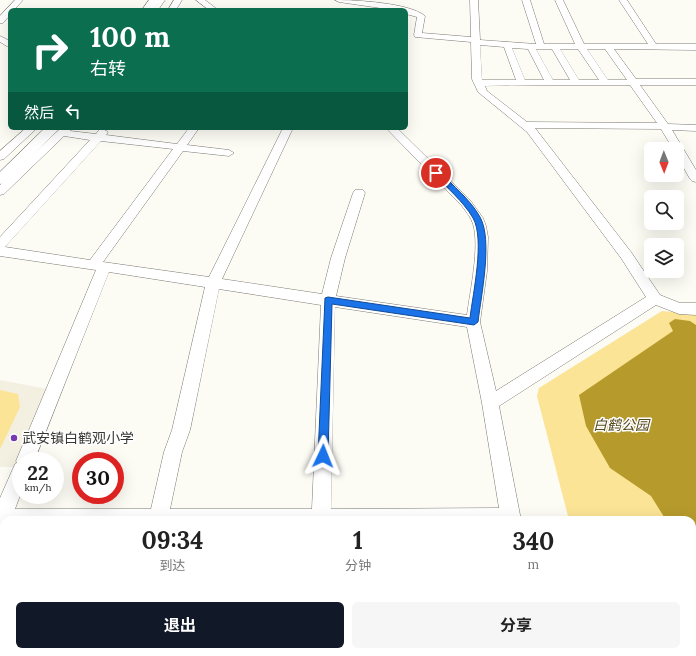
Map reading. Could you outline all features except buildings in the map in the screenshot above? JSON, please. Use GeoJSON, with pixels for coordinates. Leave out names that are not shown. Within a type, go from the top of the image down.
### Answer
{"type":"FeatureCollection","features":[{"type":"Feature","properties":{"kind":"main road"},"geometry":{"type":"LineString","coordinates":[[0,166],[38,130]]}},
{"type":"Feature","properties":{"kind":"main road"},"geometry":{"type":"LineString","coordinates":[[0,180],[61,130]]}},
{"type":"Feature","properties":{"kind":"street"},"geometry":{"type":"LineString","coordinates":[[12,8],[19,0]]}},
{"type":"Feature","properties":{"kind":"street"},"geometry":{"type":"LineString","coordinates":[[200,0],[211,8]]}},
{"type":"Feature","properties":{"kind":"street"},"geometry":{"type":"LineString","coordinates":[[338,0],[384,3],[399,8]]}},
{"type":"Feature","properties":{"kind":"street"},"geometry":{"type":"LineString","coordinates":[[474,0],[478,83],[483,92],[531,130],[626,255],[655,299],[679,308],[696,309]]}},
{"type":"Feature","properties":{"kind":"street"},"geometry":{"type":"LineString","coordinates":[[526,0],[541,47]]}},
{"type":"Feature","properties":{"kind":"street"},"geometry":{"type":"LineString","coordinates":[[560,0],[581,47],[605,82]]}},
{"type":"Feature","properties":{"kind":"street"},"geometry":{"type":"LineString","coordinates":[[623,0],[654,47]]}},
{"type":"Feature","properties":{"kind":"street"},"geometry":{"type":"LineString","coordinates":[[408,11],[421,16],[418,35],[532,47],[696,47]]}},
{"type":"Feature","properties":{"kind":"street"},"geometry":{"type":"LineString","coordinates":[[0,21],[8,12]]}},
{"type":"Feature","properties":{"kind":"street"},"geometry":{"type":"LineString","coordinates":[[508,44],[508,49],[522,82]]}},
{"type":"Feature","properties":{"kind":"street"},"geometry":{"type":"LineString","coordinates":[[532,47],[550,82]]}},
{"type":"Feature","properties":{"kind":"street"},"geometry":{"type":"LineString","coordinates":[[556,47],[576,82]]}},
{"type":"Feature","properties":{"kind":"street"},"geometry":{"type":"LineString","coordinates":[[608,47],[665,127],[696,179]]}},
{"type":"Feature","properties":{"kind":"street"},"geometry":{"type":"LineString","coordinates":[[478,83],[696,82]]}},
{"type":"Feature","properties":{"kind":"street"},"geometry":{"type":"LineString","coordinates":[[524,125],[696,128]]}},
{"type":"Feature","properties":{"kind":"street"},"geometry":{"type":"LineString","coordinates":[[0,157],[30,130]]}},
{"type":"Feature","properties":{"kind":"street"},"geometry":{"type":"LineString","coordinates":[[0,191],[46,147],[61,130],[99,138],[229,153]]}},
{"type":"Feature","properties":{"kind":"street"},"geometry":{"type":"LineString","coordinates":[[0,245],[105,130]]}},
{"type":"Feature","properties":{"kind":"street"},"geometry":{"type":"LineString","coordinates":[[28,452],[99,266],[193,130]]}},
{"type":"Feature","properties":{"kind":"street"},"geometry":{"type":"LineString","coordinates":[[159,516],[173,452],[181,430],[213,283],[287,130]]}},
{"type":"Feature","properties":{"kind":"street"},"geometry":{"type":"LineString","coordinates":[[393,130],[466,202],[477,218],[481,232],[481,244],[480,271],[474,322],[510,516]]}},
{"type":"Feature","properties":{"kind":"street"},"geometry":{"type":"LineString","coordinates":[[321,516],[328,300],[338,258],[359,193]]}},
{"type":"Feature","properties":{"kind":"street"},"geometry":{"type":"LineString","coordinates":[[0,251],[474,322]]}},
{"type":"Feature","properties":{"kind":"street"},"geometry":{"type":"LineString","coordinates":[[490,403],[655,299]]}},
{"type":"Feature","properties":{"kind":"street"},"geometry":{"type":"LineString","coordinates":[[2,516],[12,492]]}},
{"type":"Feature","properties":{"kind":"shaded area"},"geometry":{"type":"Polygon","coordinates":[[[675,319],[690,321],[696,325],[696,516],[664,516],[651,496],[610,468],[586,426],[579,395],[673,331],[669,323],[675,319]]]}},
{"type":"Feature","properties":{"kind":"shaded area","name":"武安镇白鹤观小学"},"geometry":{"type":"Polygon","coordinates":[[[0,380],[47,389],[22,452],[12,452],[12,467],[0,467],[0,380]]]}},
{"type":"Feature","properties":{"kind":"green space","name":"白鹤公园"},"geometry":{"type":"Polygon","coordinates":[[[662,311],[696,314],[696,516],[568,516],[537,396],[539,388],[662,311]]]}},
{"type":"Feature","properties":{"kind":"green space"},"geometry":{"type":"Polygon","coordinates":[[[0,390],[18,394],[20,407],[0,449],[0,390]]]}},
{"type":"Feature","properties":{"kind":"place","name":"武安镇白鹤观小学"},"geometry":{"type":"Point","coordinates":[14,438]}},
{"type":"Feature","properties":{"kind":"route"},"geometry":{"type":"LineString","coordinates":[[323,456],[328,300],[474,322],[480,271],[482,237],[480,226],[477,218],[466,202],[436,173]]}}]}
